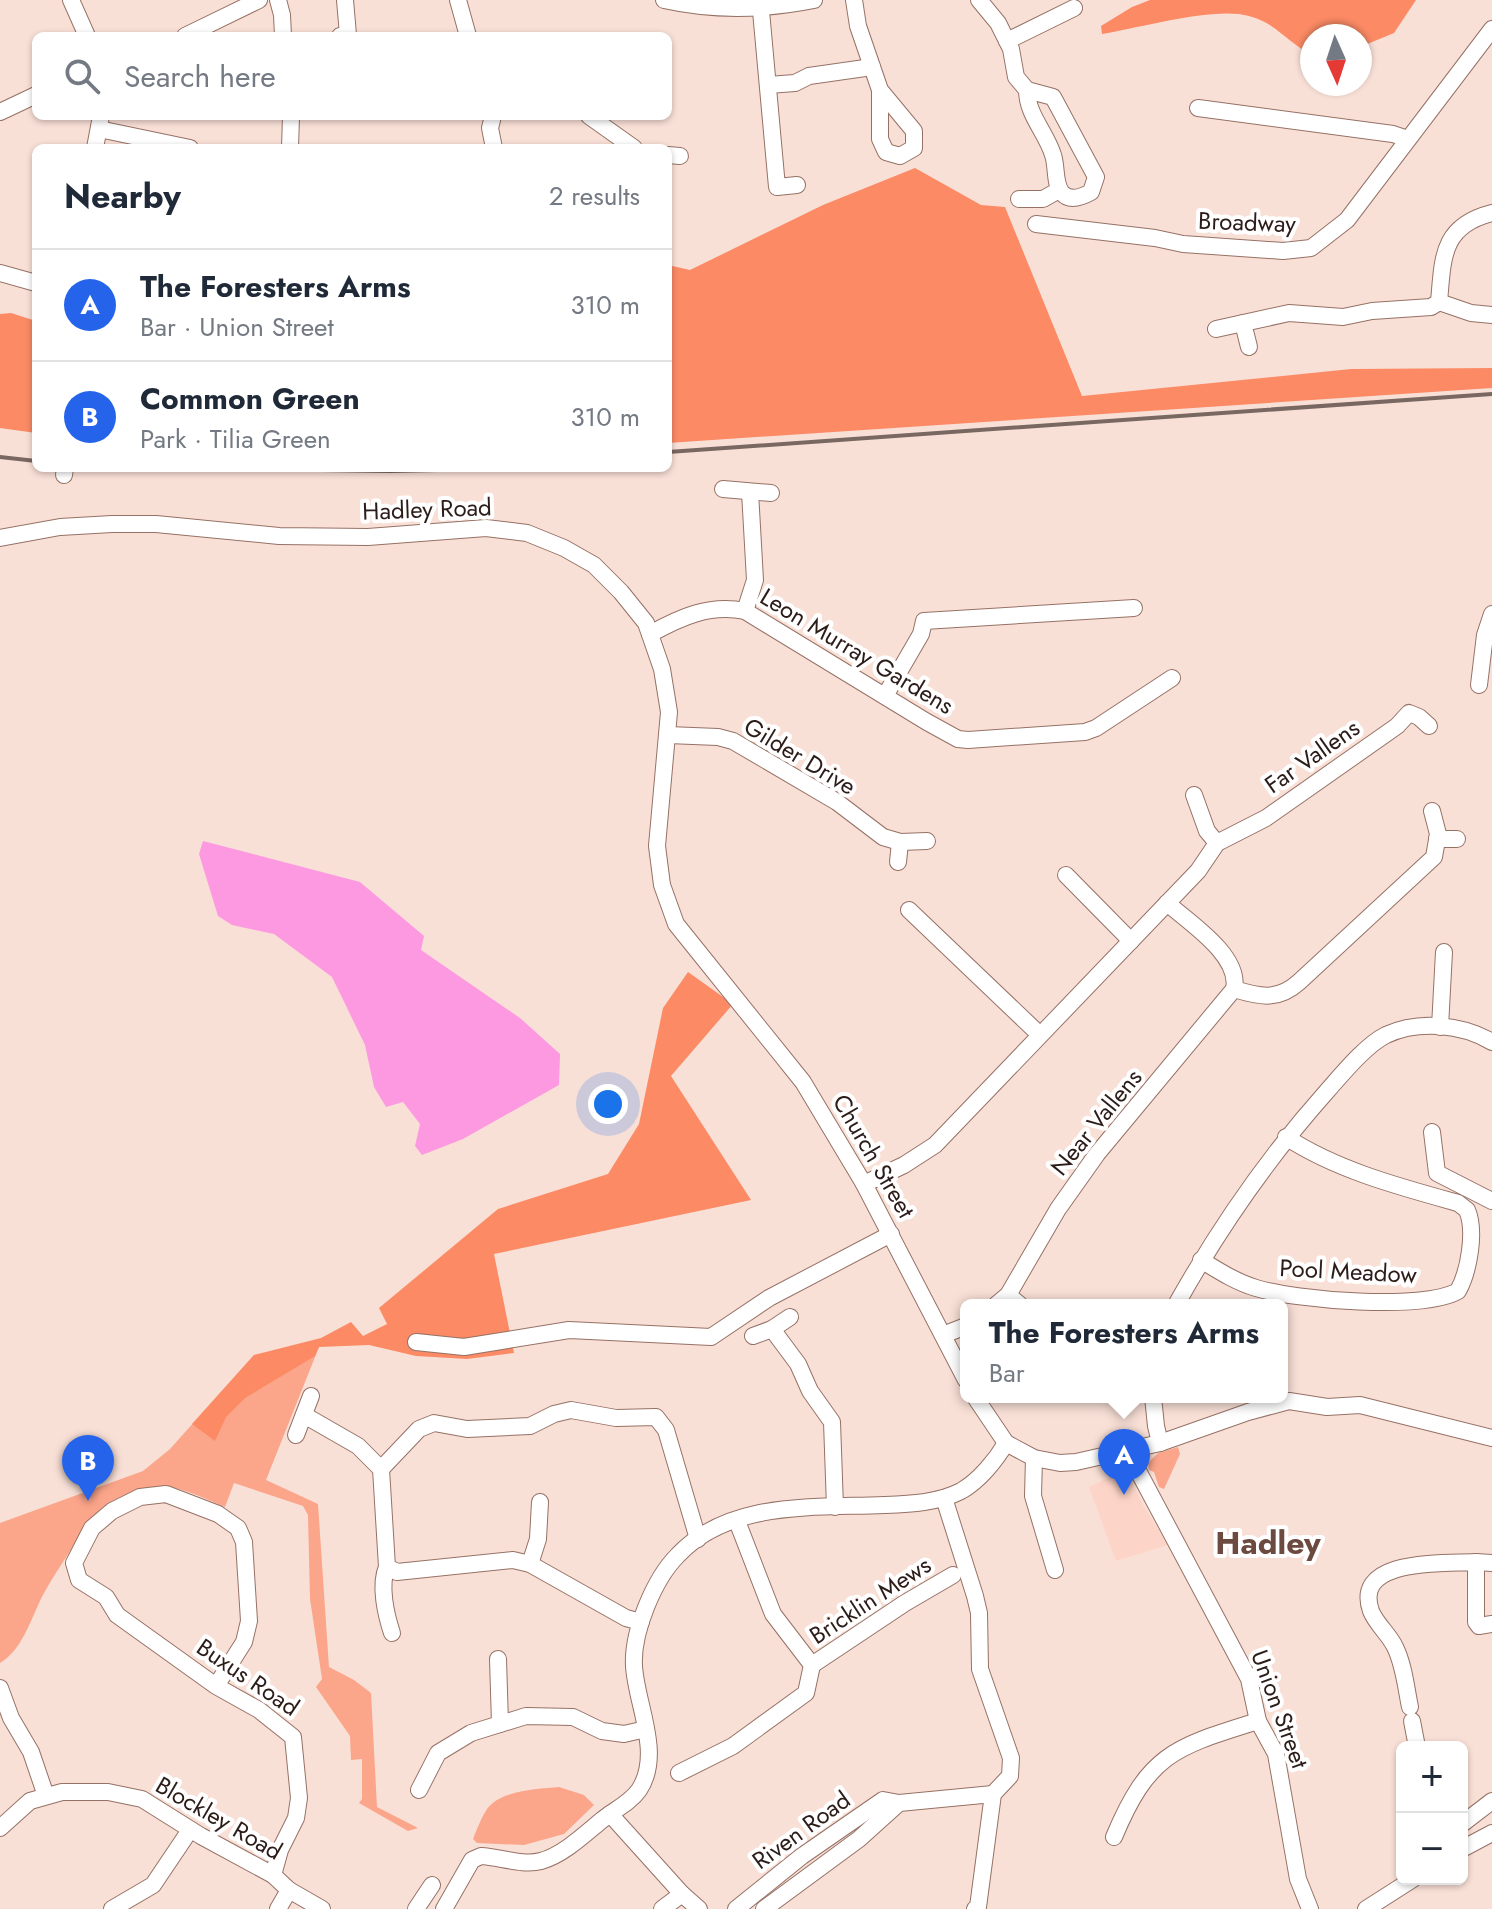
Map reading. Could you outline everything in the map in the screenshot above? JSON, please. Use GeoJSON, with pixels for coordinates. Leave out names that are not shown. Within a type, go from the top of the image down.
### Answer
{"type":"FeatureCollection","features":[{"type":"Feature","properties":{"kind":"street"},"geometry":{"type":"LineString","coordinates":[[71,0],[85,32]]}},
{"type":"Feature","properties":{"kind":"street"},"geometry":{"type":"LineString","coordinates":[[196,32],[259,0]]}},
{"type":"Feature","properties":{"kind":"street"},"geometry":{"type":"LineString","coordinates":[[278,0],[283,32]]}},
{"type":"Feature","properties":{"kind":"street"},"geometry":{"type":"LineString","coordinates":[[345,0],[348,32]]}},
{"type":"Feature","properties":{"kind":"street"},"geometry":{"type":"LineString","coordinates":[[458,0],[467,32]]}},
{"type":"Feature","properties":{"kind":"street"},"geometry":{"type":"LineString","coordinates":[[664,0],[707,7],[814,0]]}},
{"type":"Feature","properties":{"kind":"street"},"geometry":{"type":"LineString","coordinates":[[854,0],[858,26],[880,90]]}},
{"type":"Feature","properties":{"kind":"street"},"geometry":{"type":"LineString","coordinates":[[979,0],[998,23],[1007,41],[1016,77],[1027,90],[1053,97],[1096,177],[1091,192],[1079,198],[1064,195],[1059,190],[1053,154],[1027,104],[1027,90]]}},
{"type":"Feature","properties":{"kind":"street"},"geometry":{"type":"LineString","coordinates":[[760,4],[777,187],[797,185]]}},
{"type":"Feature","properties":{"kind":"street"},"geometry":{"type":"LineString","coordinates":[[1007,41],[1074,8]]}},
{"type":"Feature","properties":{"kind":"street","name":"Broadway"},"geometry":{"type":"LineString","coordinates":[[1036,224],[1183,244],[1283,251],[1311,248],[1347,220],[1492,29]]}},
{"type":"Feature","properties":{"kind":"street"},"geometry":{"type":"LineString","coordinates":[[768,85],[795,83],[809,76],[872,67]]}},
{"type":"Feature","properties":{"kind":"street"},"geometry":{"type":"LineString","coordinates":[[0,112],[32,97]]}},
{"type":"Feature","properties":{"kind":"street"},"geometry":{"type":"LineString","coordinates":[[1198,108],[1393,134],[1408,139]]}},
{"type":"Feature","properties":{"kind":"street"},"geometry":{"type":"LineString","coordinates":[[290,144],[291,120]]}},
{"type":"Feature","properties":{"kind":"street"},"geometry":{"type":"LineString","coordinates":[[492,120],[493,144]]}},
{"type":"Feature","properties":{"kind":"street"},"geometry":{"type":"LineString","coordinates":[[595,120],[628,144]]}},
{"type":"Feature","properties":{"kind":"street"},"geometry":{"type":"LineString","coordinates":[[96,144],[100,122],[176,144]]}},
{"type":"Feature","properties":{"kind":"street"},"geometry":{"type":"LineString","coordinates":[[1019,199],[1043,199],[1059,190]]}},
{"type":"Feature","properties":{"kind":"street"},"geometry":{"type":"LineString","coordinates":[[1439,302],[1444,253],[1451,240],[1462,225],[1492,213]]}},
{"type":"Feature","properties":{"kind":"street"},"geometry":{"type":"LineString","coordinates":[[0,273],[32,282]]}},
{"type":"Feature","properties":{"kind":"street"},"geometry":{"type":"LineString","coordinates":[[1439,302],[1471,313],[1492,315]]}},
{"type":"Feature","properties":{"kind":"street"},"geometry":{"type":"LineString","coordinates":[[1216,329],[1289,313],[1343,317],[1372,311],[1431,307],[1439,302]]}},
{"type":"Feature","properties":{"kind":"street"},"geometry":{"type":"LineString","coordinates":[[1243,323],[1249,347]]}},
{"type":"Feature","properties":{"kind":"street"},"geometry":{"type":"LineString","coordinates":[[723,489],[771,493]]}},
{"type":"Feature","properties":{"kind":"street"},"geometry":{"type":"LineString","coordinates":[[745,611],[755,580],[750,492]]}},
{"type":"Feature","properties":{"kind":"street","name":"Hadley Road"},"geometry":{"type":"LineString","coordinates":[[0,538],[60,527],[112,524],[156,524],[279,536],[368,537],[486,528],[527,533],[564,548],[594,565],[646,623],[662,669],[669,712],[657,846],[662,885],[676,924],[694,950],[715,972]]}},
{"type":"Feature","properties":{"kind":"street"},"geometry":{"type":"LineString","coordinates":[[885,696],[921,634],[924,621],[1134,608]]}},
{"type":"Feature","properties":{"kind":"street","name":"Leon Murray Gardens"},"geometry":{"type":"LineString","coordinates":[[650,634],[704,610],[745,611],[958,739],[1069,734],[1091,730],[1172,678]]}},
{"type":"Feature","properties":{"kind":"street"},"geometry":{"type":"LineString","coordinates":[[1479,685],[1487,660],[1485,635],[1492,614]]}},
{"type":"Feature","properties":{"kind":"street","name":"Far Vallens"},"geometry":{"type":"LineString","coordinates":[[864,1184],[904,1165],[935,1145],[1198,871],[1217,843],[1266,818],[1397,726],[1409,713],[1429,726]]}},
{"type":"Feature","properties":{"kind":"street","name":"Gilder Drive"},"geometry":{"type":"LineString","coordinates":[[668,735],[718,737],[733,741],[837,802],[883,837],[900,842]]}},
{"type":"Feature","properties":{"kind":"street"},"geometry":{"type":"LineString","coordinates":[[1194,795],[1207,831],[1217,843]]}},
{"type":"Feature","properties":{"kind":"street"},"geometry":{"type":"LineString","coordinates":[[1167,903],[1224,953],[1236,979],[1234,989],[1276,997],[1289,992],[1434,857],[1438,834],[1432,811]]}},
{"type":"Feature","properties":{"kind":"street"},"geometry":{"type":"LineString","coordinates":[[1437,839],[1457,839]]}},
{"type":"Feature","properties":{"kind":"street"},"geometry":{"type":"LineString","coordinates":[[898,862],[900,842],[927,841]]}},
{"type":"Feature","properties":{"kind":"street"},"geometry":{"type":"LineString","coordinates":[[1066,875],[1131,941]]}},
{"type":"Feature","properties":{"kind":"street"},"geometry":{"type":"LineString","coordinates":[[909,910],[1040,1035]]}},
{"type":"Feature","properties":{"kind":"street"},"geometry":{"type":"LineString","coordinates":[[1440,1027],[1444,952]]}},
{"type":"Feature","properties":{"kind":"street","name":"Church Street"},"geometry":{"type":"LineString","coordinates":[[715,972],[803,1082],[864,1184],[960,1368]]}},
{"type":"Feature","properties":{"kind":"street","name":"Near Vallens"},"geometry":{"type":"LineString","coordinates":[[1010,1299],[1058,1209],[1097,1154],[1234,989]]}},
{"type":"Feature","properties":{"kind":"street"},"geometry":{"type":"LineString","coordinates":[[1179,1299],[1201,1260],[1286,1137],[1348,1068],[1384,1036],[1416,1025],[1478,1033],[1492,1042]]}},
{"type":"Feature","properties":{"kind":"street"},"geometry":{"type":"LineString","coordinates":[[1432,1132],[1437,1173],[1492,1201]]}},
{"type":"Feature","properties":{"kind":"street","name":"Pool Meadow"},"geometry":{"type":"LineString","coordinates":[[1201,1260],[1244,1284],[1288,1294],[1387,1301],[1436,1299],[1458,1291],[1466,1272],[1471,1229],[1467,1210],[1458,1203],[1345,1166],[1309,1151],[1286,1137]]}},
{"type":"Feature","properties":{"kind":"street"},"geometry":{"type":"LineString","coordinates":[[416,1342],[464,1347],[569,1330],[711,1337],[769,1298],[891,1234]]}},
{"type":"Feature","properties":{"kind":"street"},"geometry":{"type":"LineString","coordinates":[[753,1336],[772,1329],[790,1317]]}},
{"type":"Feature","properties":{"kind":"street"},"geometry":{"type":"LineString","coordinates":[[943,1335],[960,1328]]}},
{"type":"Feature","properties":{"kind":"street"},"geometry":{"type":"LineString","coordinates":[[772,1329],[798,1364],[810,1391],[832,1422],[835,1507]]}},
{"type":"Feature","properties":{"kind":"street"},"geometry":{"type":"LineString","coordinates":[[296,1435],[311,1396]]}},
{"type":"Feature","properties":{"kind":"street"},"geometry":{"type":"LineString","coordinates":[[1288,1401],[1327,1407],[1360,1405],[1492,1438]]}},
{"type":"Feature","properties":{"kind":"street"},"geometry":{"type":"LineString","coordinates":[[979,1403],[1006,1443],[1034,1458],[1060,1463],[1128,1452],[1282,1403]]}},
{"type":"Feature","properties":{"kind":"street"},"geometry":{"type":"LineString","coordinates":[[1154,1403],[1160,1443]]}},
{"type":"Feature","properties":{"kind":"street"},"geometry":{"type":"LineString","coordinates":[[381,1469],[419,1429],[434,1423],[467,1429],[530,1426],[554,1414],[571,1410],[616,1418],[656,1417],[666,1430],[698,1539]]}},
{"type":"Feature","properties":{"kind":"street"},"geometry":{"type":"LineString","coordinates":[[304,1415],[358,1446],[381,1469],[387,1567],[384,1574],[387,1618],[392,1633]]}},
{"type":"Feature","properties":{"kind":"street"},"geometry":{"type":"LineString","coordinates":[[444,1909],[472,1860],[481,1856],[542,1861],[630,1801],[641,1788],[648,1757],[634,1666],[635,1639],[668,1567],[686,1547],[717,1528],[768,1509],[909,1504],[944,1498],[962,1490],[979,1476],[1006,1443]]}},
{"type":"Feature","properties":{"kind":"street","name":"Union Street"},"geometry":{"type":"LineString","coordinates":[[1128,1452],[1249,1679],[1258,1721],[1276,1754],[1298,1879],[1310,1909]]}},
{"type":"Feature","properties":{"kind":"street"},"geometry":{"type":"LineString","coordinates":[[1034,1458],[1033,1496],[1055,1570]]}},
{"type":"Feature","properties":{"kind":"street","name":"Buxus Road"},"geometry":{"type":"LineString","coordinates":[[216,1686],[244,1642],[249,1621],[244,1542],[238,1528],[218,1514],[166,1494],[140,1497],[112,1511],[92,1528],[74,1563],[79,1580],[106,1597],[117,1615],[216,1686],[259,1710],[293,1737],[299,1798],[296,1818],[280,1850],[273,1875]]}},
{"type":"Feature","properties":{"kind":"street"},"geometry":{"type":"LineString","coordinates":[[944,1498],[979,1613],[983,1680],[1011,1758],[1010,1776],[993,1794],[978,1907],[975,1909]]}},
{"type":"Feature","properties":{"kind":"street"},"geometry":{"type":"LineString","coordinates":[[530,1564],[538,1539],[540,1502]]}},
{"type":"Feature","properties":{"kind":"street"},"geometry":{"type":"LineString","coordinates":[[737,1521],[773,1614],[808,1660]]}},
{"type":"Feature","properties":{"kind":"street"},"geometry":{"type":"LineString","coordinates":[[387,1567],[397,1572],[513,1560],[530,1564],[626,1618],[641,1622]]}},
{"type":"Feature","properties":{"kind":"street"},"geometry":{"type":"LineString","coordinates":[[1416,1741],[1396,1648],[1372,1613],[1369,1598],[1373,1583],[1384,1572],[1395,1568],[1484,1562],[1476,1622],[1479,1626],[1492,1624]]}},
{"type":"Feature","properties":{"kind":"street","name":"Bricklin Mews"},"geometry":{"type":"LineString","coordinates":[[679,1773],[733,1746],[806,1693],[808,1660],[953,1575]]}},
{"type":"Feature","properties":{"kind":"street"},"geometry":{"type":"LineString","coordinates":[[498,1659],[500,1724]]}},
{"type":"Feature","properties":{"kind":"street"},"geometry":{"type":"LineString","coordinates":[[0,1688],[11,1718],[31,1752],[46,1796]]}},
{"type":"Feature","properties":{"kind":"street"},"geometry":{"type":"LineString","coordinates":[[419,1790],[438,1753],[471,1733],[526,1716],[573,1717],[602,1731],[624,1734],[646,1729]]}},
{"type":"Feature","properties":{"kind":"street"},"geometry":{"type":"LineString","coordinates":[[1114,1837],[1128,1804],[1153,1769],[1194,1741],[1258,1721]]}},
{"type":"Feature","properties":{"kind":"street","name":"Blockley Road"},"geometry":{"type":"LineString","coordinates":[[0,1828],[30,1801],[62,1792],[108,1792],[142,1799],[190,1830],[273,1875],[289,1890],[322,1909]]}},
{"type":"Feature","properties":{"kind":"street","name":"Riven Road"},"geometry":{"type":"LineString","coordinates":[[736,1909],[802,1856],[883,1800],[899,1803],[993,1794]]}},
{"type":"Feature","properties":{"kind":"street"},"geometry":{"type":"LineString","coordinates":[[1468,1819],[1492,1801]]}},
{"type":"Feature","properties":{"kind":"street","name":"Riven Road"},"geometry":{"type":"LineString","coordinates":[[764,1909],[859,1839],[899,1803]]}},
{"type":"Feature","properties":{"kind":"street"},"geometry":{"type":"LineString","coordinates":[[610,1814],[699,1909]]}},
{"type":"Feature","properties":{"kind":"street"},"geometry":{"type":"LineString","coordinates":[[112,1909],[153,1885],[190,1830]]}},
{"type":"Feature","properties":{"kind":"street"},"geometry":{"type":"LineString","coordinates":[[1468,1846],[1492,1833]]}},
{"type":"Feature","properties":{"kind":"street"},"geometry":{"type":"LineString","coordinates":[[416,1909],[432,1885]]}},
{"type":"Feature","properties":{"kind":"street"},"geometry":{"type":"LineString","coordinates":[[1367,1909],[1404,1885]]}},
{"type":"Feature","properties":{"kind":"street"},"geometry":{"type":"LineString","coordinates":[[278,1909],[289,1890]]}},
{"type":"Feature","properties":{"kind":"street"},"geometry":{"type":"LineString","coordinates":[[662,1909],[682,1894]]}},
{"type":"Feature","properties":{"kind":"shaded area"},"geometry":{"type":"Polygon","coordinates":[[[1150,0],[1416,0],[1394,33],[1372,42],[1372,24],[1300,24],[1300,47],[1267,23],[1234,14],[1177,19],[1102,34],[1101,26],[1150,0]]]}},
{"type":"Feature","properties":{"kind":"shaded area"},"geometry":{"type":"Polygon","coordinates":[[[915,168],[981,205],[1005,207],[1082,396],[1351,369],[1492,368],[1492,388],[672,443],[672,266],[690,270],[823,205],[915,168]]]}},
{"type":"Feature","properties":{"kind":"shaded area"},"geometry":{"type":"Polygon","coordinates":[[[11,313],[32,320],[32,432],[0,428],[0,314],[11,313]]]}},
{"type":"Feature","properties":{"kind":"shaded area"},"geometry":{"type":"Polygon","coordinates":[[[203,841],[360,882],[424,936],[421,950],[520,1018],[560,1054],[559,1085],[463,1139],[422,1155],[415,1146],[420,1124],[403,1102],[386,1107],[374,1087],[365,1045],[332,977],[274,934],[232,925],[218,916],[199,854],[203,841]]]}},
{"type":"Feature","properties":{"kind":"shaded area"},"geometry":{"type":"Polygon","coordinates":[[[688,972],[733,1004],[671,1076],[751,1200],[494,1254],[514,1353],[467,1359],[416,1356],[369,1345],[319,1347],[315,1356],[245,1398],[226,1417],[215,1441],[192,1424],[254,1355],[321,1338],[351,1322],[363,1336],[387,1324],[379,1308],[498,1209],[608,1174],[639,1124],[663,1008],[688,972]]]}},
{"type":"Feature","properties":{"kind":"shaded area"},"geometry":{"type":"Polygon","coordinates":[[[319,1347],[266,1480],[318,1504],[329,1667],[371,1693],[377,1807],[418,1828],[408,1831],[359,1803],[362,1799],[362,1759],[351,1760],[350,1736],[316,1687],[322,1679],[310,1599],[308,1515],[303,1506],[234,1483],[225,1507],[166,1487],[141,1490],[116,1499],[96,1514],[79,1538],[44,1593],[19,1644],[0,1663],[0,1523],[143,1471],[170,1449],[254,1355],[319,1347]]]}},
{"type":"Feature","properties":{"kind":"shaded area"},"geometry":{"type":"Polygon","coordinates":[[[1178,1447],[1180,1454],[1164,1489],[1159,1487],[1148,1463],[1158,1453],[1178,1447]]]}},
{"type":"Feature","properties":{"kind":"shaded area"},"geometry":{"type":"Polygon","coordinates":[[[1126,1469],[1143,1505],[1168,1545],[1116,1561],[1089,1487],[1126,1469]]]}},
{"type":"Feature","properties":{"kind":"shaded area"},"geometry":{"type":"Polygon","coordinates":[[[559,1787],[584,1795],[594,1805],[564,1834],[524,1845],[477,1843],[473,1839],[487,1809],[501,1798],[559,1787]]]}},
{"type":"Feature","properties":{"kind":"railway"},"geometry":{"type":"LineString","coordinates":[[672,452],[1492,394]]}},
{"type":"Feature","properties":{"kind":"railway"},"geometry":{"type":"LineString","coordinates":[[0,457],[32,461]]}},
{"type":"Feature","properties":{"kind":"place","name":"The Foresters Arms"},"geometry":{"type":"Point","coordinates":[1124,1495]}},
{"type":"Feature","properties":{"kind":"place","name":"Common Green"},"geometry":{"type":"Point","coordinates":[88,1501]}},
{"type":"Feature","properties":{"kind":"district","name":"Hadley"},"geometry":{"type":"Point","coordinates":[1268,1543]}}]}
